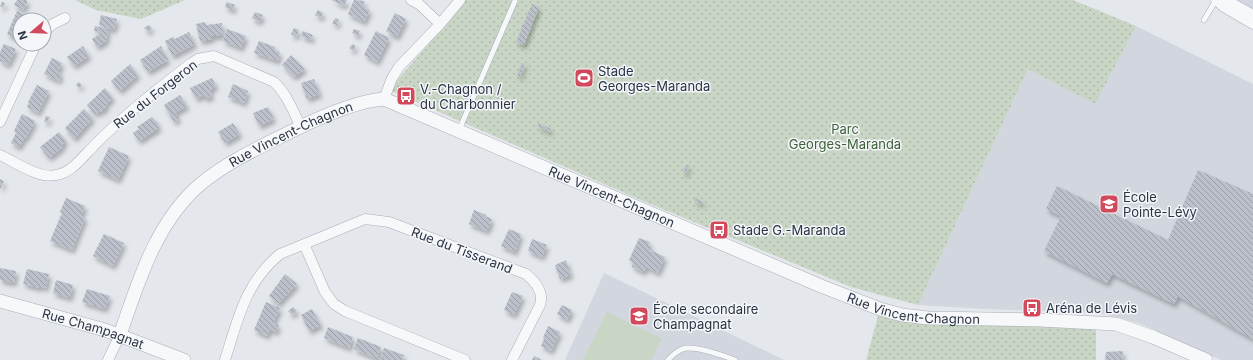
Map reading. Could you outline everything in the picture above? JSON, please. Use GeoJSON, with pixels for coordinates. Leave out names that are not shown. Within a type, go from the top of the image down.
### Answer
{"type":"FeatureCollection","features":[{"type":"Feature","properties":{"kind":"street"},"geometry":{"type":"LineString","coordinates":[[410,0],[419,4],[440,24]]}},
{"type":"Feature","properties":{"kind":"street"},"geometry":{"type":"LineString","coordinates":[[384,99],[392,78],[399,66],[440,24],[460,0]]}},
{"type":"Feature","properties":{"kind":"street"},"geometry":{"type":"LineString","coordinates":[[1216,0],[1224,7],[1253,24]]}},
{"type":"Feature","properties":{"kind":"street"},"geometry":{"type":"LineString","coordinates":[[1224,0],[1253,15]]}},
{"type":"Feature","properties":{"kind":"street"},"geometry":{"type":"LineString","coordinates":[[52,24],[65,18]]}},
{"type":"Feature","properties":{"kind":"street"},"geometry":{"type":"LineString","coordinates":[[0,122],[32,52]]}},
{"type":"Feature","properties":{"kind":"street","name":"Rue du Forgeron"},"geometry":{"type":"LineString","coordinates":[[0,155],[38,174],[48,176],[65,172],[74,166],[107,131],[128,112],[190,64],[198,59],[214,56],[274,82],[281,88],[286,96],[301,127]]}},
{"type":"Feature","properties":{"kind":"street","name":"Rue Vincent-Chagnon"},"geometry":{"type":"LineString","coordinates":[[120,335],[153,248],[164,227],[186,197],[202,182],[221,168],[242,156],[301,127],[364,102],[384,99],[821,286],[880,309],[902,315],[928,318],[1047,320],[1116,324],[1152,337],[1206,360]]}},
{"type":"Feature","properties":{"kind":"street","name":"Rue du Tisserand"},"geometry":{"type":"LineString","coordinates":[[225,360],[246,296],[268,264],[280,254],[365,220],[389,222],[526,274],[535,281],[542,298],[537,312],[512,360]]}},
{"type":"Feature","properties":{"kind":"street"},"geometry":{"type":"LineString","coordinates":[[304,244],[325,292],[334,304],[345,311],[465,360]]}},
{"type":"Feature","properties":{"kind":"street","name":"Rue Champagnat"},"geometry":{"type":"LineString","coordinates":[[0,301],[120,335],[184,360]]}},
{"type":"Feature","properties":{"kind":"street"},"geometry":{"type":"LineString","coordinates":[[108,360],[120,335]]}},
{"type":"Feature","properties":{"kind":"lane"},"geometry":{"type":"LineString","coordinates":[[1204,20],[1216,0]]}},
{"type":"Feature","properties":{"kind":"lane"},"geometry":{"type":"LineString","coordinates":[[459,131],[515,1]]}},
{"type":"Feature","properties":{"kind":"lane"},"geometry":{"type":"LineString","coordinates":[[668,360],[672,355],[685,348],[716,353],[735,360]]}},
{"type":"Feature","properties":{"kind":"shaded area"},"geometry":{"type":"Polygon","coordinates":[[[1231,0],[1253,0],[1253,11],[1231,0]]]}},
{"type":"Feature","properties":{"kind":"shaded area","name":"École Pointe-Lévy"},"geometry":{"type":"Polygon","coordinates":[[[1136,26],[1253,84],[1253,360],[1221,360],[1139,323],[1099,313],[918,305],[1028,69],[1095,103],[1136,26]]]}},
{"type":"Feature","properties":{"kind":"shaded area","name":"École secondaire Champagnat"},"geometry":{"type":"Polygon","coordinates":[[[604,273],[784,360],[565,360],[604,273]]]}},
{"type":"Feature","properties":{"kind":"green space"},"geometry":{"type":"Polygon","coordinates":[[[75,0],[185,0],[141,19],[96,10],[75,0]]]}},
{"type":"Feature","properties":{"kind":"green space","name":"Parc Georges-Maranda"},"geometry":{"type":"Polygon","coordinates":[[[464,0],[1073,0],[1136,26],[1095,104],[1028,69],[918,305],[851,287],[636,198],[389,90],[462,5],[464,0]]]}},
{"type":"Feature","properties":{"kind":"green space"},"geometry":{"type":"Polygon","coordinates":[[[880,309],[1096,322],[1096,360],[866,360],[880,309]]]}},
{"type":"Feature","properties":{"kind":"green space"},"geometry":{"type":"Polygon","coordinates":[[[607,312],[662,339],[651,360],[583,360],[607,312]]]}},
{"type":"Feature","properties":{"kind":"building"},"geometry":{"type":"Polygon","coordinates":[[[17,0],[28,1],[23,10],[14,5],[17,0]]]}},
{"type":"Feature","properties":{"kind":"building"},"geometry":{"type":"Polygon","coordinates":[[[331,0],[347,0],[344,6],[331,0]]]}},
{"type":"Feature","properties":{"kind":"building"},"geometry":{"type":"Polygon","coordinates":[[[354,0],[365,1],[363,5],[365,6],[364,8],[370,10],[364,22],[348,14],[354,0]]]}},
{"type":"Feature","properties":{"kind":"building"},"geometry":{"type":"Polygon","coordinates":[[[2,2],[5,3],[3,8],[0,6],[2,2]]]}},
{"type":"Feature","properties":{"kind":"building"},"geometry":{"type":"Polygon","coordinates":[[[227,2],[235,5],[233,10],[225,7],[227,2]]]}},
{"type":"Feature","properties":{"kind":"building"},"geometry":{"type":"Polygon","coordinates":[[[532,4],[539,7],[524,45],[516,42],[532,4]]]}},
{"type":"Feature","properties":{"kind":"building"},"geometry":{"type":"Polygon","coordinates":[[[318,10],[323,13],[321,18],[315,15],[318,10]]]}},
{"type":"Feature","properties":{"kind":"building"},"geometry":{"type":"Polygon","coordinates":[[[255,12],[263,15],[259,22],[252,18],[255,12]]]}},
{"type":"Feature","properties":{"kind":"building"},"geometry":{"type":"Polygon","coordinates":[[[395,13],[406,19],[397,37],[386,31],[395,13]]]}},
{"type":"Feature","properties":{"kind":"building"},"geometry":{"type":"Polygon","coordinates":[[[101,15],[117,19],[114,30],[99,25],[101,15]]]}},
{"type":"Feature","properties":{"kind":"building"},"geometry":{"type":"Polygon","coordinates":[[[335,18],[339,20],[337,25],[332,24],[335,18]]]}},
{"type":"Feature","properties":{"kind":"building"},"geometry":{"type":"Polygon","coordinates":[[[12,22],[12,36],[7,34],[12,22]]]}},
{"type":"Feature","properties":{"kind":"building"},"geometry":{"type":"Polygon","coordinates":[[[205,22],[206,25],[222,23],[223,36],[212,36],[212,39],[200,41],[196,24],[205,22]]]}},
{"type":"Feature","properties":{"kind":"building"},"geometry":{"type":"Polygon","coordinates":[[[149,25],[152,28],[148,32],[144,28],[149,25]]]}},
{"type":"Feature","properties":{"kind":"building"},"geometry":{"type":"Polygon","coordinates":[[[95,26],[108,29],[106,41],[97,47],[92,39],[100,34],[100,32],[94,31],[95,26]]]}},
{"type":"Feature","properties":{"kind":"building"},"geometry":{"type":"Polygon","coordinates":[[[294,28],[299,30],[296,37],[291,34],[294,28]]]}},
{"type":"Feature","properties":{"kind":"building"},"geometry":{"type":"Polygon","coordinates":[[[227,29],[246,36],[241,48],[223,41],[227,29]]]}},
{"type":"Feature","properties":{"kind":"building"},"geometry":{"type":"Polygon","coordinates":[[[354,29],[360,31],[358,36],[352,33],[354,29]]]}},
{"type":"Feature","properties":{"kind":"building"},"geometry":{"type":"Polygon","coordinates":[[[303,31],[313,35],[311,40],[301,36],[303,31]]]}},
{"type":"Feature","properties":{"kind":"building"},"geometry":{"type":"Polygon","coordinates":[[[376,31],[389,38],[377,62],[364,55],[376,31]]]}},
{"type":"Feature","properties":{"kind":"building"},"geometry":{"type":"Polygon","coordinates":[[[189,32],[195,44],[172,56],[165,41],[173,37],[175,39],[189,32]]]}},
{"type":"Feature","properties":{"kind":"building"},"geometry":{"type":"Polygon","coordinates":[[[259,41],[275,47],[275,51],[280,52],[278,61],[254,53],[259,41]]]}},
{"type":"Feature","properties":{"kind":"building"},"geometry":{"type":"Polygon","coordinates":[[[4,44],[12,47],[12,52],[14,52],[8,65],[0,61],[0,52],[4,44]]]}},
{"type":"Feature","properties":{"kind":"building"},"geometry":{"type":"Polygon","coordinates":[[[353,44],[356,46],[353,51],[349,48],[353,44]]]}},
{"type":"Feature","properties":{"kind":"building"},"geometry":{"type":"Polygon","coordinates":[[[83,46],[89,56],[74,66],[67,57],[83,46]]]}},
{"type":"Feature","properties":{"kind":"building"},"geometry":{"type":"Polygon","coordinates":[[[161,46],[168,60],[148,72],[140,60],[161,46]]]}},
{"type":"Feature","properties":{"kind":"building"},"geometry":{"type":"Polygon","coordinates":[[[291,55],[305,69],[294,77],[282,65],[291,55]]]}},
{"type":"Feature","properties":{"kind":"building"},"geometry":{"type":"Polygon","coordinates":[[[52,58],[62,63],[58,72],[61,74],[59,81],[44,74],[52,58]]]}},
{"type":"Feature","properties":{"kind":"building"},"geometry":{"type":"Polygon","coordinates":[[[522,63],[525,64],[520,77],[517,76],[522,63]]]}},
{"type":"Feature","properties":{"kind":"building"},"geometry":{"type":"Polygon","coordinates":[[[130,64],[138,75],[120,91],[111,81],[130,64]]]}},
{"type":"Feature","properties":{"kind":"building"},"geometry":{"type":"Polygon","coordinates":[[[212,78],[216,86],[210,90],[212,96],[206,99],[203,95],[196,99],[190,88],[212,78]]]}},
{"type":"Feature","properties":{"kind":"building"},"geometry":{"type":"Polygon","coordinates":[[[314,79],[320,94],[307,99],[301,83],[314,79]]]}},
{"type":"Feature","properties":{"kind":"building"},"geometry":{"type":"Polygon","coordinates":[[[79,82],[82,85],[79,88],[76,85],[79,82]]]}},
{"type":"Feature","properties":{"kind":"building"},"geometry":{"type":"Polygon","coordinates":[[[233,84],[248,91],[244,103],[228,97],[233,84]]]}},
{"type":"Feature","properties":{"kind":"building"},"geometry":{"type":"Polygon","coordinates":[[[37,85],[49,91],[38,113],[27,107],[37,85]]]}},
{"type":"Feature","properties":{"kind":"building"},"geometry":{"type":"Polygon","coordinates":[[[105,88],[113,98],[106,104],[107,106],[101,112],[100,111],[95,114],[87,105],[105,88]]]}},
{"type":"Feature","properties":{"kind":"building"},"geometry":{"type":"Polygon","coordinates":[[[180,95],[187,106],[175,113],[179,119],[174,122],[164,105],[180,95]]]}},
{"type":"Feature","properties":{"kind":"building"},"geometry":{"type":"Polygon","coordinates":[[[268,107],[274,119],[259,126],[253,113],[268,107]]]}},
{"type":"Feature","properties":{"kind":"building"},"geometry":{"type":"Polygon","coordinates":[[[84,109],[93,118],[74,139],[65,128],[84,109]]]}},
{"type":"Feature","properties":{"kind":"building"},"geometry":{"type":"Polygon","coordinates":[[[22,114],[35,121],[26,138],[25,137],[19,147],[11,143],[16,133],[14,131],[22,114]]]}},
{"type":"Feature","properties":{"kind":"building"},"geometry":{"type":"Polygon","coordinates":[[[46,116],[50,117],[47,123],[44,121],[46,116]]]}},
{"type":"Feature","properties":{"kind":"building"},"geometry":{"type":"Polygon","coordinates":[[[152,117],[159,124],[157,125],[159,128],[139,141],[133,133],[139,129],[137,127],[152,117]]]}},
{"type":"Feature","properties":{"kind":"building"},"geometry":{"type":"Polygon","coordinates":[[[233,123],[240,134],[225,143],[218,132],[233,123]]]}},
{"type":"Feature","properties":{"kind":"building"},"geometry":{"type":"Polygon","coordinates":[[[539,123],[551,129],[550,132],[538,126],[539,123]]]}},
{"type":"Feature","properties":{"kind":"building"},"geometry":{"type":"Polygon","coordinates":[[[59,132],[66,141],[62,145],[63,147],[49,158],[40,147],[59,132]]]}},
{"type":"Feature","properties":{"kind":"building"},"geometry":{"type":"Polygon","coordinates":[[[109,147],[129,156],[118,180],[98,171],[109,147]]]}},
{"type":"Feature","properties":{"kind":"building"},"geometry":{"type":"Polygon","coordinates":[[[686,165],[689,165],[686,174],[683,173],[686,165]]]}},
{"type":"Feature","properties":{"kind":"building"},"geometry":{"type":"Polygon","coordinates":[[[1198,170],[1253,194],[1253,339],[1178,296],[1174,304],[1112,274],[1107,283],[1044,251],[1061,216],[1046,209],[1057,186],[1168,240],[1198,170]]]}},
{"type":"Feature","properties":{"kind":"building"},"geometry":{"type":"Polygon","coordinates":[[[0,179],[4,181],[0,190],[0,179]]]}},
{"type":"Feature","properties":{"kind":"building"},"geometry":{"type":"Polygon","coordinates":[[[66,198],[85,206],[81,216],[85,218],[72,250],[50,241],[62,213],[60,212],[66,198]]]}},
{"type":"Feature","properties":{"kind":"building"},"geometry":{"type":"Polygon","coordinates":[[[695,198],[703,202],[702,204],[694,201],[695,198]]]}},
{"type":"Feature","properties":{"kind":"building"},"geometry":{"type":"Polygon","coordinates":[[[474,210],[492,219],[487,231],[469,224],[474,210]]]}},
{"type":"Feature","properties":{"kind":"building"},"geometry":{"type":"Polygon","coordinates":[[[509,229],[521,234],[515,252],[501,246],[509,229]]]}},
{"type":"Feature","properties":{"kind":"building"},"geometry":{"type":"Polygon","coordinates":[[[104,234],[124,243],[113,266],[93,256],[104,234]]]}},
{"type":"Feature","properties":{"kind":"building"},"geometry":{"type":"Polygon","coordinates":[[[639,238],[650,242],[648,246],[652,247],[650,250],[665,257],[658,273],[646,267],[644,272],[632,267],[633,263],[629,260],[639,238]]]}},
{"type":"Feature","properties":{"kind":"building"},"geometry":{"type":"Polygon","coordinates":[[[532,239],[547,245],[542,257],[528,251],[532,239]]]}},
{"type":"Feature","properties":{"kind":"building"},"geometry":{"type":"Polygon","coordinates":[[[566,260],[571,275],[560,279],[555,265],[566,260]]]}},
{"type":"Feature","properties":{"kind":"building"},"geometry":{"type":"Polygon","coordinates":[[[0,268],[16,271],[14,283],[0,280],[0,268]]]}},
{"type":"Feature","properties":{"kind":"building"},"geometry":{"type":"Polygon","coordinates":[[[27,269],[49,274],[46,288],[23,284],[27,269]]]}},
{"type":"Feature","properties":{"kind":"building"},"geometry":{"type":"Polygon","coordinates":[[[285,274],[297,284],[278,304],[269,296],[285,274]]]}},
{"type":"Feature","properties":{"kind":"building"},"geometry":{"type":"Polygon","coordinates":[[[56,280],[73,285],[70,298],[53,293],[56,280]]]}},
{"type":"Feature","properties":{"kind":"building"},"geometry":{"type":"Polygon","coordinates":[[[87,289],[110,296],[105,309],[82,302],[87,289]]]}},
{"type":"Feature","properties":{"kind":"building"},"geometry":{"type":"Polygon","coordinates":[[[512,292],[523,296],[514,315],[504,310],[512,292]]]}},
{"type":"Feature","properties":{"kind":"building"},"geometry":{"type":"Polygon","coordinates":[[[266,302],[280,308],[273,323],[279,325],[276,332],[270,329],[267,336],[254,330],[266,302]]]}},
{"type":"Feature","properties":{"kind":"building"},"geometry":{"type":"Polygon","coordinates":[[[562,305],[572,310],[567,320],[557,314],[562,305]]]}},
{"type":"Feature","properties":{"kind":"building"},"geometry":{"type":"Polygon","coordinates":[[[293,307],[297,311],[292,315],[288,311],[293,307]]]}},
{"type":"Feature","properties":{"kind":"building"},"geometry":{"type":"Polygon","coordinates":[[[312,309],[321,325],[309,331],[301,315],[312,309]]]}},
{"type":"Feature","properties":{"kind":"building"},"geometry":{"type":"Polygon","coordinates":[[[548,326],[560,332],[551,351],[541,346],[548,326]]]}},
{"type":"Feature","properties":{"kind":"building"},"geometry":{"type":"Polygon","coordinates":[[[328,327],[353,337],[349,348],[324,338],[328,327]]]}},
{"type":"Feature","properties":{"kind":"building"},"geometry":{"type":"Polygon","coordinates":[[[358,338],[381,347],[377,359],[354,349],[358,338]]]}},
{"type":"Feature","properties":{"kind":"building"},"geometry":{"type":"Polygon","coordinates":[[[384,348],[404,355],[402,360],[380,360],[384,348]]]}},
{"type":"Feature","properties":{"kind":"building"},"geometry":{"type":"Polygon","coordinates":[[[1123,351],[1122,360],[1105,360],[1106,352],[1123,351]]]}},
{"type":"Feature","properties":{"kind":"building"},"geometry":{"type":"Polygon","coordinates":[[[534,356],[542,360],[532,360],[534,356]]]}},
{"type":"Feature","properties":{"kind":"place","name":"Stade Georges-Maranda"},"geometry":{"type":"Point","coordinates":[584,78]}},
{"type":"Feature","properties":{"kind":"place","name":"V.-Chagnon / du Charbonnier"},"geometry":{"type":"Point","coordinates":[406,96]}},
{"type":"Feature","properties":{"kind":"place","name":"École Pointe-Lévy"},"geometry":{"type":"Point","coordinates":[1109,204]}},
{"type":"Feature","properties":{"kind":"place","name":"Stade G.-Maranda"},"geometry":{"type":"Point","coordinates":[719,230]}},
{"type":"Feature","properties":{"kind":"place","name":"Aréna de Lévis"},"geometry":{"type":"Point","coordinates":[1032,308]}},
{"type":"Feature","properties":{"kind":"place","name":"École secondaire Champagnat"},"geometry":{"type":"Point","coordinates":[639,316]}}]}
